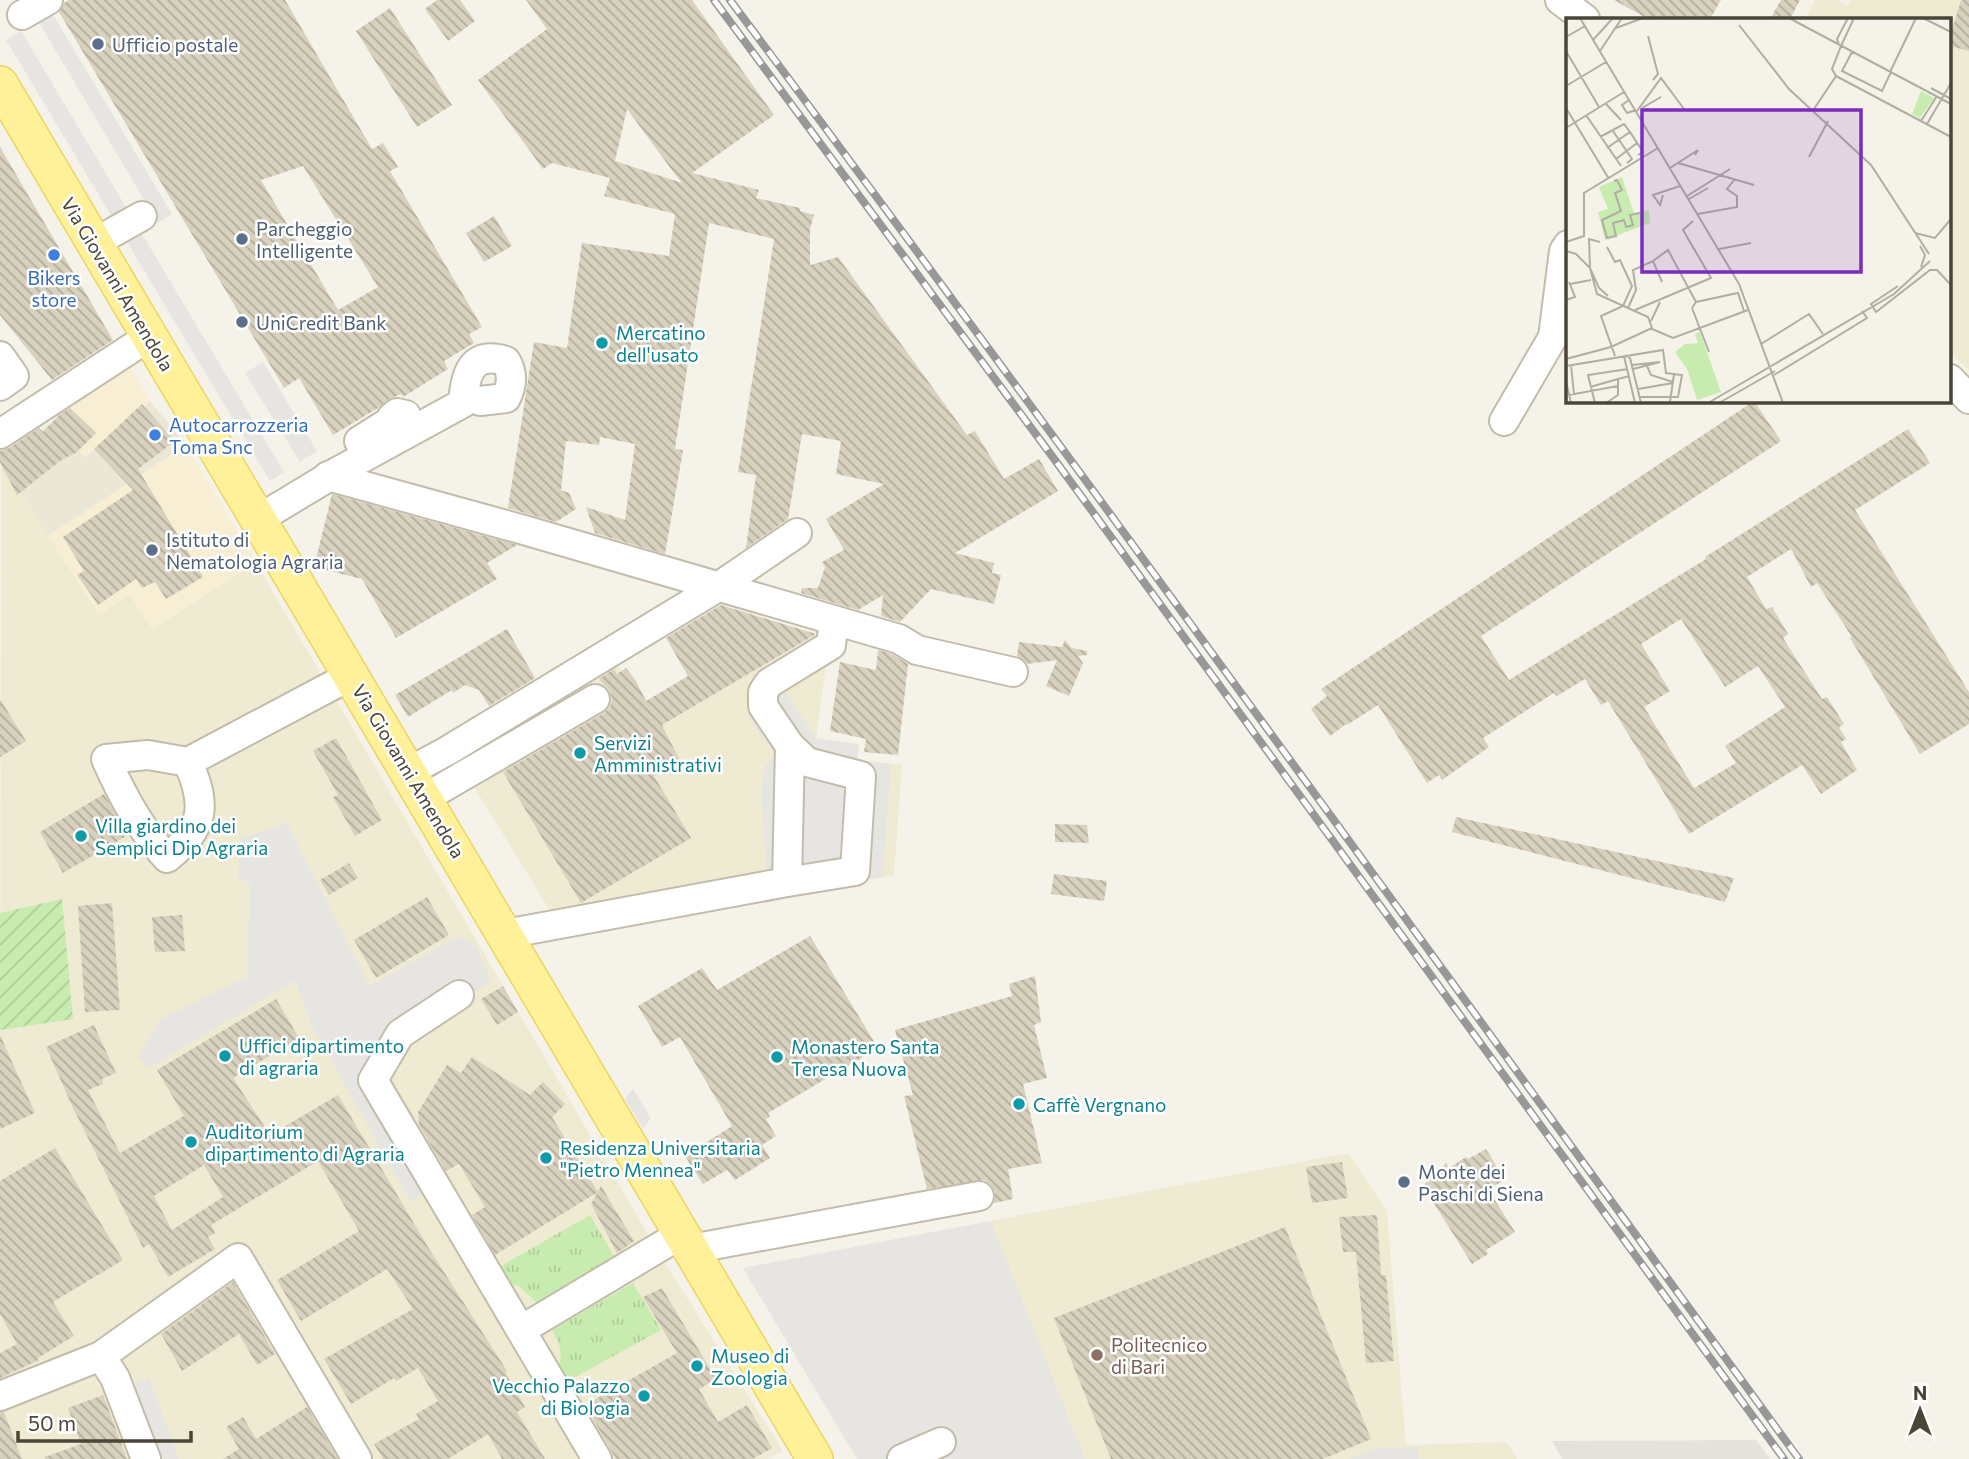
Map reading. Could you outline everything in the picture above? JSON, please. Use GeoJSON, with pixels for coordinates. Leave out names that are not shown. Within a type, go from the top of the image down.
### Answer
{"type":"FeatureCollection","features":[{"type":"Feature","properties":{"kind":"main road","name":"Via Giovanni Amendola"},"geometry":{"type":"LineString","coordinates":[[0,84],[815,1459]]}},
{"type":"Feature","properties":{"kind":"street"},"geometry":{"type":"LineString","coordinates":[[17,5],[48,0]]}},
{"type":"Feature","properties":{"kind":"street"},"geometry":{"type":"LineString","coordinates":[[1560,0],[1584,18]]}},
{"type":"Feature","properties":{"kind":"street"},"geometry":{"type":"LineString","coordinates":[[94,243],[142,216]]}},
{"type":"Feature","properties":{"kind":"street"},"geometry":{"type":"LineString","coordinates":[[1504,421],[1553,337],[1566,248]]}},
{"type":"Feature","properties":{"kind":"street"},"geometry":{"type":"LineString","coordinates":[[0,434],[150,336]]}},
{"type":"Feature","properties":{"kind":"street"},"geometry":{"type":"LineString","coordinates":[[0,356],[14,376],[0,386]]}},
{"type":"Feature","properties":{"kind":"street"},"geometry":{"type":"LineString","coordinates":[[257,520],[332,474],[463,403],[465,380],[476,362],[487,358],[506,361],[511,378],[506,398],[480,401]]}},
{"type":"Feature","properties":{"kind":"street"},"geometry":{"type":"LineString","coordinates":[[1952,381],[1969,399]]}},
{"type":"Feature","properties":{"kind":"street"},"geometry":{"type":"LineString","coordinates":[[298,478],[389,422],[397,413],[406,415],[404,435]]}},
{"type":"Feature","properties":{"kind":"street"},"geometry":{"type":"LineString","coordinates":[[332,474],[899,639],[917,650],[1013,672]]}},
{"type":"Feature","properties":{"kind":"street"},"geometry":{"type":"LineString","coordinates":[[417,785],[447,751],[718,587],[797,533]]}},
{"type":"Feature","properties":{"kind":"street"},"geometry":{"type":"LineString","coordinates":[[505,934],[786,882],[855,872],[861,776],[807,762],[790,746],[763,706],[763,692],[769,682],[831,645],[834,621]]}},
{"type":"Feature","properties":{"kind":"street"},"geometry":{"type":"LineString","coordinates":[[188,762],[352,675]]}},
{"type":"Feature","properties":{"kind":"street"},"geometry":{"type":"LineString","coordinates":[[417,785],[595,699]]}},
{"type":"Feature","properties":{"kind":"street"},"geometry":{"type":"LineString","coordinates":[[786,882],[790,746]]}},
{"type":"Feature","properties":{"kind":"street"},"geometry":{"type":"LineString","coordinates":[[459,995],[400,1034],[373,1080],[597,1459]]}},
{"type":"Feature","properties":{"kind":"street"},"geometry":{"type":"LineString","coordinates":[[521,1330],[687,1241],[979,1196]]}},
{"type":"Feature","properties":{"kind":"street"},"geometry":{"type":"LineString","coordinates":[[0,1396],[101,1356],[238,1258],[357,1459]]}},
{"type":"Feature","properties":{"kind":"street"},"geometry":{"type":"LineString","coordinates":[[101,1356],[115,1378],[146,1459]]}},
{"type":"Feature","properties":{"kind":"street"},"geometry":{"type":"LineString","coordinates":[[902,1459],[941,1442]]}},
{"type":"Feature","properties":{"kind":"shaded area"},"geometry":{"type":"Polygon","coordinates":[[[1815,0],[1837,0],[1847,5],[1851,0],[1969,0],[1969,371],[1952,354],[1952,18],[1806,18],[1815,0]]]}},
{"type":"Feature","properties":{"kind":"shaded area"},"geometry":{"type":"Polygon","coordinates":[[[49,8],[172,214],[158,223],[35,16],[49,8]]]}},
{"type":"Feature","properties":{"kind":"shaded area"},"geometry":{"type":"Polygon","coordinates":[[[21,31],[284,472],[270,481],[6,40],[21,31]]]}},
{"type":"Feature","properties":{"kind":"shaded area"},"geometry":{"type":"Polygon","coordinates":[[[127,362],[150,401],[85,457],[50,423],[127,362]]]}},
{"type":"Feature","properties":{"kind":"shaded area"},"geometry":{"type":"Polygon","coordinates":[[[263,362],[317,451],[300,462],[245,373],[263,362]]]}},
{"type":"Feature","properties":{"kind":"shaded area"},"geometry":{"type":"Polygon","coordinates":[[[150,401],[186,445],[48,536],[1,463],[50,423],[86,457],[150,401]]]}},
{"type":"Feature","properties":{"kind":"shaded area","name":"Istituto di Nematologia Agraria"},"geometry":{"type":"Polygon","coordinates":[[[186,445],[256,563],[151,629],[99,615],[48,536],[186,445]]]}},
{"type":"Feature","properties":{"kind":"shaded area"},"geometry":{"type":"Polygon","coordinates":[[[1,463],[99,615],[129,595],[152,629],[256,563],[659,1253],[783,1451],[767,1459],[0,1459],[1,463]]]}},
{"type":"Feature","properties":{"kind":"shaded area"},"geometry":{"type":"Polygon","coordinates":[[[811,636],[827,659],[816,738],[859,744],[857,760],[902,765],[894,875],[768,899],[554,917],[458,761],[618,665],[653,731],[811,636]]]}},
{"type":"Feature","properties":{"kind":"shaded area"},"geometry":{"type":"Polygon","coordinates":[[[782,687],[816,739],[859,744],[857,760],[891,764],[883,877],[768,899],[761,789],[765,765],[776,756],[755,728],[747,712],[782,687]]]}},
{"type":"Feature","properties":{"kind":"shaded area"},"geometry":{"type":"Polygon","coordinates":[[[287,823],[369,986],[457,937],[475,944],[491,980],[427,1029],[398,1062],[389,1093],[441,1184],[410,1201],[313,1028],[295,981],[148,1068],[138,1057],[160,1019],[247,977],[250,884],[238,878],[240,839],[287,823]]]}},
{"type":"Feature","properties":{"kind":"shaded area"},"geometry":{"type":"Polygon","coordinates":[[[633,1089],[651,1118],[643,1129],[625,1099],[633,1089]]]}},
{"type":"Feature","properties":{"kind":"shaded area","name":"Politecnico di Bari"},"geometry":{"type":"Polygon","coordinates":[[[1348,1153],[1387,1211],[1406,1445],[1507,1442],[1517,1459],[857,1459],[743,1268],[1348,1153]]]}},
{"type":"Feature","properties":{"kind":"shaded area"},"geometry":{"type":"Polygon","coordinates":[[[991,1221],[1085,1459],[857,1459],[743,1268],[991,1221]]]}},
{"type":"Feature","properties":{"kind":"shaded area"},"geometry":{"type":"Polygon","coordinates":[[[149,1378],[179,1459],[161,1459],[134,1383],[149,1378]]]}},
{"type":"Feature","properties":{"kind":"shaded area"},"geometry":{"type":"Polygon","coordinates":[[[1756,1440],[1770,1459],[1562,1459],[1552,1441],[1756,1440]]]}},
{"type":"Feature","properties":{"kind":"shaded area"},"geometry":{"type":"Polygon","coordinates":[[[1418,1447],[1419,1459],[1349,1459],[1377,1448],[1418,1447]]]}},
{"type":"Feature","properties":{"kind":"green space"},"geometry":{"type":"Polygon","coordinates":[[[62,899],[73,1019],[0,1030],[0,913],[62,899]]]}},
{"type":"Feature","properties":{"kind":"green space"},"geometry":{"type":"Polygon","coordinates":[[[590,1215],[616,1260],[539,1305],[519,1286],[507,1283],[499,1267],[590,1215]]]}},
{"type":"Feature","properties":{"kind":"green space"},"geometry":{"type":"Polygon","coordinates":[[[633,1283],[661,1330],[568,1381],[556,1372],[560,1351],[552,1330],[633,1283]]]}},
{"type":"Feature","properties":{"kind":"building"},"geometry":{"type":"Polygon","coordinates":[[[69,0],[285,0],[372,149],[383,143],[398,167],[390,171],[482,327],[469,334],[474,343],[444,361],[448,369],[403,397],[401,394],[387,400],[333,435],[299,378],[284,388],[59,12],[69,0]],[[303,166],[261,180],[338,310],[378,287],[303,166]]]}},
{"type":"Feature","properties":{"kind":"building"},"geometry":{"type":"Polygon","coordinates":[[[437,0],[460,0],[475,21],[448,41],[425,9],[437,0]]]}},
{"type":"Feature","properties":{"kind":"building"},"geometry":{"type":"Polygon","coordinates":[[[526,0],[692,0],[774,115],[692,173],[759,190],[756,198],[800,208],[800,211],[814,215],[810,229],[810,265],[838,257],[967,435],[975,431],[1004,479],[1039,459],[1058,491],[955,553],[994,563],[992,573],[1001,575],[994,604],[931,589],[900,622],[881,616],[883,595],[858,610],[801,593],[802,588],[818,588],[825,567],[822,562],[844,550],[826,519],[884,484],[836,474],[841,441],[802,434],[788,519],[746,548],[756,475],[738,472],[774,239],[709,223],[675,449],[683,450],[665,554],[595,533],[586,507],[625,520],[635,444],[600,437],[599,445],[566,441],[561,490],[569,493],[576,509],[556,522],[508,508],[534,342],[567,348],[582,243],[669,256],[675,214],[604,196],[610,178],[552,163],[543,169],[478,80],[547,29],[526,0]],[[627,109],[615,161],[682,183],[627,109]]]}},
{"type":"Feature","properties":{"kind":"building"},"geometry":{"type":"Polygon","coordinates":[[[1614,0],[1721,0],[1711,18],[1646,18],[1614,0]]]}},
{"type":"Feature","properties":{"kind":"building"},"geometry":{"type":"Polygon","coordinates":[[[1781,0],[1800,0],[1791,18],[1771,18],[1781,0]]]}},
{"type":"Feature","properties":{"kind":"building"},"geometry":{"type":"Polygon","coordinates":[[[1961,0],[1969,0],[1969,51],[1952,47],[1952,30],[1961,0]]]}},
{"type":"Feature","properties":{"kind":"building"},"geometry":{"type":"Polygon","coordinates":[[[390,8],[452,105],[417,127],[356,31],[390,8]]]}},
{"type":"Feature","properties":{"kind":"building"},"geometry":{"type":"Polygon","coordinates":[[[0,147],[113,340],[52,380],[0,315],[0,147]]]}},
{"type":"Feature","properties":{"kind":"building"},"geometry":{"type":"Polygon","coordinates":[[[494,216],[512,246],[484,262],[466,233],[494,216]]]}},
{"type":"Feature","properties":{"kind":"building"},"geometry":{"type":"Polygon","coordinates":[[[1752,402],[1781,441],[1481,636],[1509,680],[1706,559],[1705,557],[1908,429],[1930,463],[1855,510],[1969,692],[1969,724],[1920,754],[1850,638],[1852,637],[1817,583],[1811,587],[1791,549],[1747,577],[1766,609],[1772,607],[1788,634],[1783,638],[1822,699],[1827,697],[1844,724],[1839,727],[1846,739],[1841,742],[1857,770],[1821,794],[1802,765],[1689,834],[1608,701],[1601,705],[1585,679],[1557,696],[1554,693],[1483,738],[1489,747],[1442,780],[1439,775],[1427,783],[1378,705],[1330,736],[1311,709],[1327,696],[1321,689],[1752,402]],[[1681,619],[1641,644],[1670,691],[1644,707],[1694,788],[1736,763],[1725,746],[1785,707],[1758,666],[1725,687],[1681,619]]]}},
{"type":"Feature","properties":{"kind":"building"},"geometry":{"type":"Polygon","coordinates":[[[142,404],[175,441],[138,469],[203,577],[166,599],[155,582],[142,588],[136,579],[98,605],[77,575],[84,571],[63,537],[133,490],[94,449],[142,404]]]}},
{"type":"Feature","properties":{"kind":"building"},"geometry":{"type":"Polygon","coordinates":[[[70,408],[96,433],[77,452],[60,461],[17,495],[0,462],[0,451],[39,428],[43,432],[70,408]]]}},
{"type":"Feature","properties":{"kind":"building"},"geometry":{"type":"Polygon","coordinates":[[[332,494],[517,545],[487,563],[497,579],[396,638],[362,579],[314,567],[332,494]]]}},
{"type":"Feature","properties":{"kind":"building","name":"Servizi Amministrativi"},"geometry":{"type":"Polygon","coordinates":[[[721,605],[816,634],[662,725],[680,761],[654,776],[691,838],[581,903],[503,772],[604,713],[610,707],[612,698],[599,679],[614,669],[617,674],[626,668],[646,701],[688,676],[666,638],[721,605]]]}},
{"type":"Feature","properties":{"kind":"building"},"geometry":{"type":"Polygon","coordinates":[[[507,629],[535,678],[489,706],[479,690],[465,685],[408,717],[395,695],[507,629]]]}},
{"type":"Feature","properties":{"kind":"building"},"geometry":{"type":"Polygon","coordinates":[[[1065,640],[1072,648],[1087,651],[1087,655],[1078,656],[1083,663],[1069,696],[1046,686],[1057,660],[1027,664],[1017,656],[1019,642],[1062,647],[1065,640]]]}},
{"type":"Feature","properties":{"kind":"building"},"geometry":{"type":"Polygon","coordinates":[[[878,650],[892,654],[908,664],[898,755],[864,752],[866,739],[830,731],[840,662],[876,670],[878,650]]]}},
{"type":"Feature","properties":{"kind":"building"},"geometry":{"type":"Polygon","coordinates":[[[0,699],[26,741],[0,757],[0,699]]]}},
{"type":"Feature","properties":{"kind":"building"},"geometry":{"type":"Polygon","coordinates":[[[336,738],[382,820],[355,836],[333,797],[338,795],[313,751],[336,738]]]}},
{"type":"Feature","properties":{"kind":"building"},"geometry":{"type":"Polygon","coordinates":[[[104,794],[128,835],[63,873],[40,832],[104,794]]]}},
{"type":"Feature","properties":{"kind":"building"},"geometry":{"type":"Polygon","coordinates":[[[1456,817],[1734,878],[1725,902],[1452,832],[1456,817]]]}},
{"type":"Feature","properties":{"kind":"building"},"geometry":{"type":"Polygon","coordinates":[[[1055,824],[1087,825],[1089,843],[1055,842],[1055,824]]]}},
{"type":"Feature","properties":{"kind":"building"},"geometry":{"type":"Polygon","coordinates":[[[349,863],[358,878],[329,895],[320,880],[349,863]]]}},
{"type":"Feature","properties":{"kind":"building"},"geometry":{"type":"Polygon","coordinates":[[[1054,874],[1107,881],[1104,901],[1051,894],[1054,874]]]}},
{"type":"Feature","properties":{"kind":"building"},"geometry":{"type":"Polygon","coordinates":[[[427,897],[449,935],[376,978],[354,940],[427,897]]]}},
{"type":"Feature","properties":{"kind":"building"},"geometry":{"type":"Polygon","coordinates":[[[112,903],[120,1010],[85,1012],[78,906],[112,903]]]}},
{"type":"Feature","properties":{"kind":"building"},"geometry":{"type":"Polygon","coordinates":[[[182,915],[185,951],[155,952],[152,917],[182,915]]]}},
{"type":"Feature","properties":{"kind":"building","name":"Monastero Santa Teresa Nuova"},"geometry":{"type":"Polygon","coordinates":[[[810,936],[878,1048],[768,1113],[770,1117],[766,1119],[776,1136],[762,1145],[770,1158],[735,1180],[727,1170],[703,1184],[685,1156],[732,1126],[680,1037],[662,1047],[638,1006],[702,968],[717,990],[810,936]]]}},
{"type":"Feature","properties":{"kind":"building"},"geometry":{"type":"Polygon","coordinates":[[[1035,976],[1041,1022],[1034,1025],[1047,1078],[1023,1084],[1042,1163],[1008,1169],[1013,1199],[994,1203],[995,1192],[984,1180],[927,1189],[904,1096],[913,1095],[895,1030],[1012,996],[1009,984],[1035,976]]]}},
{"type":"Feature","properties":{"kind":"building"},"geometry":{"type":"Polygon","coordinates":[[[503,986],[518,1012],[497,1025],[481,999],[503,986]]]}},
{"type":"Feature","properties":{"kind":"building"},"geometry":{"type":"Polygon","coordinates":[[[276,999],[299,1038],[233,1078],[270,1135],[338,1095],[428,1247],[507,1371],[505,1372],[525,1407],[517,1412],[545,1459],[502,1459],[488,1434],[448,1459],[383,1459],[374,1444],[419,1419],[416,1414],[438,1401],[418,1368],[396,1381],[394,1378],[351,1404],[324,1359],[413,1309],[387,1269],[301,1321],[277,1280],[359,1231],[318,1161],[211,1225],[215,1233],[208,1237],[215,1249],[168,1277],[149,1244],[143,1248],[73,1108],[46,1047],[94,1025],[116,1073],[102,1079],[103,1084],[88,1090],[120,1153],[184,1116],[157,1070],[276,999]],[[204,1165],[154,1196],[172,1230],[223,1197],[204,1165]]]}},
{"type":"Feature","properties":{"kind":"building"},"geometry":{"type":"Polygon","coordinates":[[[0,1035],[35,1113],[0,1129],[0,1035]]]}},
{"type":"Feature","properties":{"kind":"building","name":"Residenza Universitaria \"Pietro Mennea\""},"geometry":{"type":"Polygon","coordinates":[[[472,1057],[530,1095],[543,1082],[565,1104],[552,1117],[598,1192],[495,1255],[472,1215],[485,1207],[459,1164],[446,1171],[419,1125],[418,1112],[447,1065],[461,1073],[472,1057]]]}},
{"type":"Feature","properties":{"kind":"building"},"geometry":{"type":"Polygon","coordinates":[[[55,1148],[123,1260],[53,1302],[74,1336],[38,1358],[39,1360],[0,1378],[0,1353],[17,1344],[0,1314],[0,1181],[55,1148]]]}},
{"type":"Feature","properties":{"kind":"building"},"geometry":{"type":"Polygon","coordinates":[[[1486,1149],[1505,1180],[1488,1189],[1515,1232],[1486,1250],[1488,1254],[1472,1264],[1423,1186],[1446,1163],[1449,1168],[1486,1149]]]}},
{"type":"Feature","properties":{"kind":"building"},"geometry":{"type":"Polygon","coordinates":[[[1342,1162],[1348,1198],[1312,1203],[1306,1167],[1342,1162]]]}},
{"type":"Feature","properties":{"kind":"building"},"geometry":{"type":"Polygon","coordinates":[[[601,1186],[634,1241],[617,1253],[591,1204],[601,1186]]]}},
{"type":"Feature","properties":{"kind":"building"},"geometry":{"type":"Polygon","coordinates":[[[1377,1215],[1381,1275],[1386,1275],[1394,1361],[1366,1363],[1356,1252],[1343,1252],[1339,1217],[1377,1215]]]}},
{"type":"Feature","properties":{"kind":"building"},"geometry":{"type":"Polygon","coordinates":[[[1285,1227],[1371,1439],[1323,1459],[1111,1459],[1054,1318],[1285,1227]]]}},
{"type":"Feature","properties":{"kind":"building"},"geometry":{"type":"Polygon","coordinates":[[[233,1282],[275,1354],[257,1365],[239,1334],[182,1371],[161,1334],[233,1282]]]}},
{"type":"Feature","properties":{"kind":"building"},"geometry":{"type":"Polygon","coordinates":[[[662,1288],[716,1379],[699,1389],[718,1422],[747,1405],[772,1448],[753,1459],[616,1459],[585,1405],[677,1353],[643,1297],[662,1288]]]}},
{"type":"Feature","properties":{"kind":"building"},"geometry":{"type":"Polygon","coordinates":[[[103,1395],[127,1459],[45,1459],[81,1444],[68,1408],[103,1395]]]}},
{"type":"Feature","properties":{"kind":"building"},"geometry":{"type":"Polygon","coordinates":[[[307,1407],[338,1459],[223,1459],[239,1449],[226,1427],[243,1417],[256,1439],[307,1407]]]}},
{"type":"Feature","properties":{"kind":"building"},"geometry":{"type":"Polygon","coordinates":[[[0,1412],[4,1412],[22,1459],[0,1459],[0,1412]]]}},
{"type":"Feature","properties":{"kind":"railway"},"geometry":{"type":"LineString","coordinates":[[714,0],[1049,452],[1784,1459]]}},
{"type":"Feature","properties":{"kind":"railway"},"geometry":{"type":"LineString","coordinates":[[730,0],[1133,545],[1799,1459]]}},
{"type":"Feature","properties":{"kind":"place","name":"Ufficio postale"},"geometry":{"type":"Point","coordinates":[98,44]}},
{"type":"Feature","properties":{"kind":"place","name":"Parcheggio Intelligente"},"geometry":{"type":"Point","coordinates":[242,239]}},
{"type":"Feature","properties":{"kind":"place","name":"Bikers store"},"geometry":{"type":"Point","coordinates":[54,255]}},
{"type":"Feature","properties":{"kind":"place","name":"UniCredit Bank"},"geometry":{"type":"Point","coordinates":[242,322]}},
{"type":"Feature","properties":{"kind":"place","name":"Mercatino dell'usato"},"geometry":{"type":"Point","coordinates":[602,343]}},
{"type":"Feature","properties":{"kind":"place","name":"Autocarrozzeria Toma Snc"},"geometry":{"type":"Point","coordinates":[155,435]}},
{"type":"Feature","properties":{"kind":"place","name":"Istituto di Nematologia Agraria"},"geometry":{"type":"Point","coordinates":[152,550]}},
{"type":"Feature","properties":{"kind":"place","name":"Servizi Amministrativi"},"geometry":{"type":"Point","coordinates":[580,753]}},
{"type":"Feature","properties":{"kind":"place","name":"Villa giardino dei Semplici Dip Agraria"},"geometry":{"type":"Point","coordinates":[81,836]}},
{"type":"Feature","properties":{"kind":"place","name":"Uffici dipartimento di agraria"},"geometry":{"type":"Point","coordinates":[225,1056]}},
{"type":"Feature","properties":{"kind":"place","name":"Monastero Santa Teresa Nuova"},"geometry":{"type":"Point","coordinates":[777,1057]}},
{"type":"Feature","properties":{"kind":"place","name":"Caffè Vergnano"},"geometry":{"type":"Point","coordinates":[1019,1104]}},
{"type":"Feature","properties":{"kind":"place","name":"Auditorium dipartimento di Agraria"},"geometry":{"type":"Point","coordinates":[191,1142]}},
{"type":"Feature","properties":{"kind":"place","name":"Residenza Universitaria \"Pietro Mennea\""},"geometry":{"type":"Point","coordinates":[546,1158]}},
{"type":"Feature","properties":{"kind":"place","name":"Monte dei Paschi di Siena"},"geometry":{"type":"Point","coordinates":[1404,1182]}},
{"type":"Feature","properties":{"kind":"place","name":"Politecnico di Bari"},"geometry":{"type":"Point","coordinates":[1097,1355]}},
{"type":"Feature","properties":{"kind":"place","name":"Museo di Zoologia"},"geometry":{"type":"Point","coordinates":[697,1366]}},
{"type":"Feature","properties":{"kind":"place","name":"Vecchio Palazzo di Biologia"},"geometry":{"type":"Point","coordinates":[644,1396]}}]}
